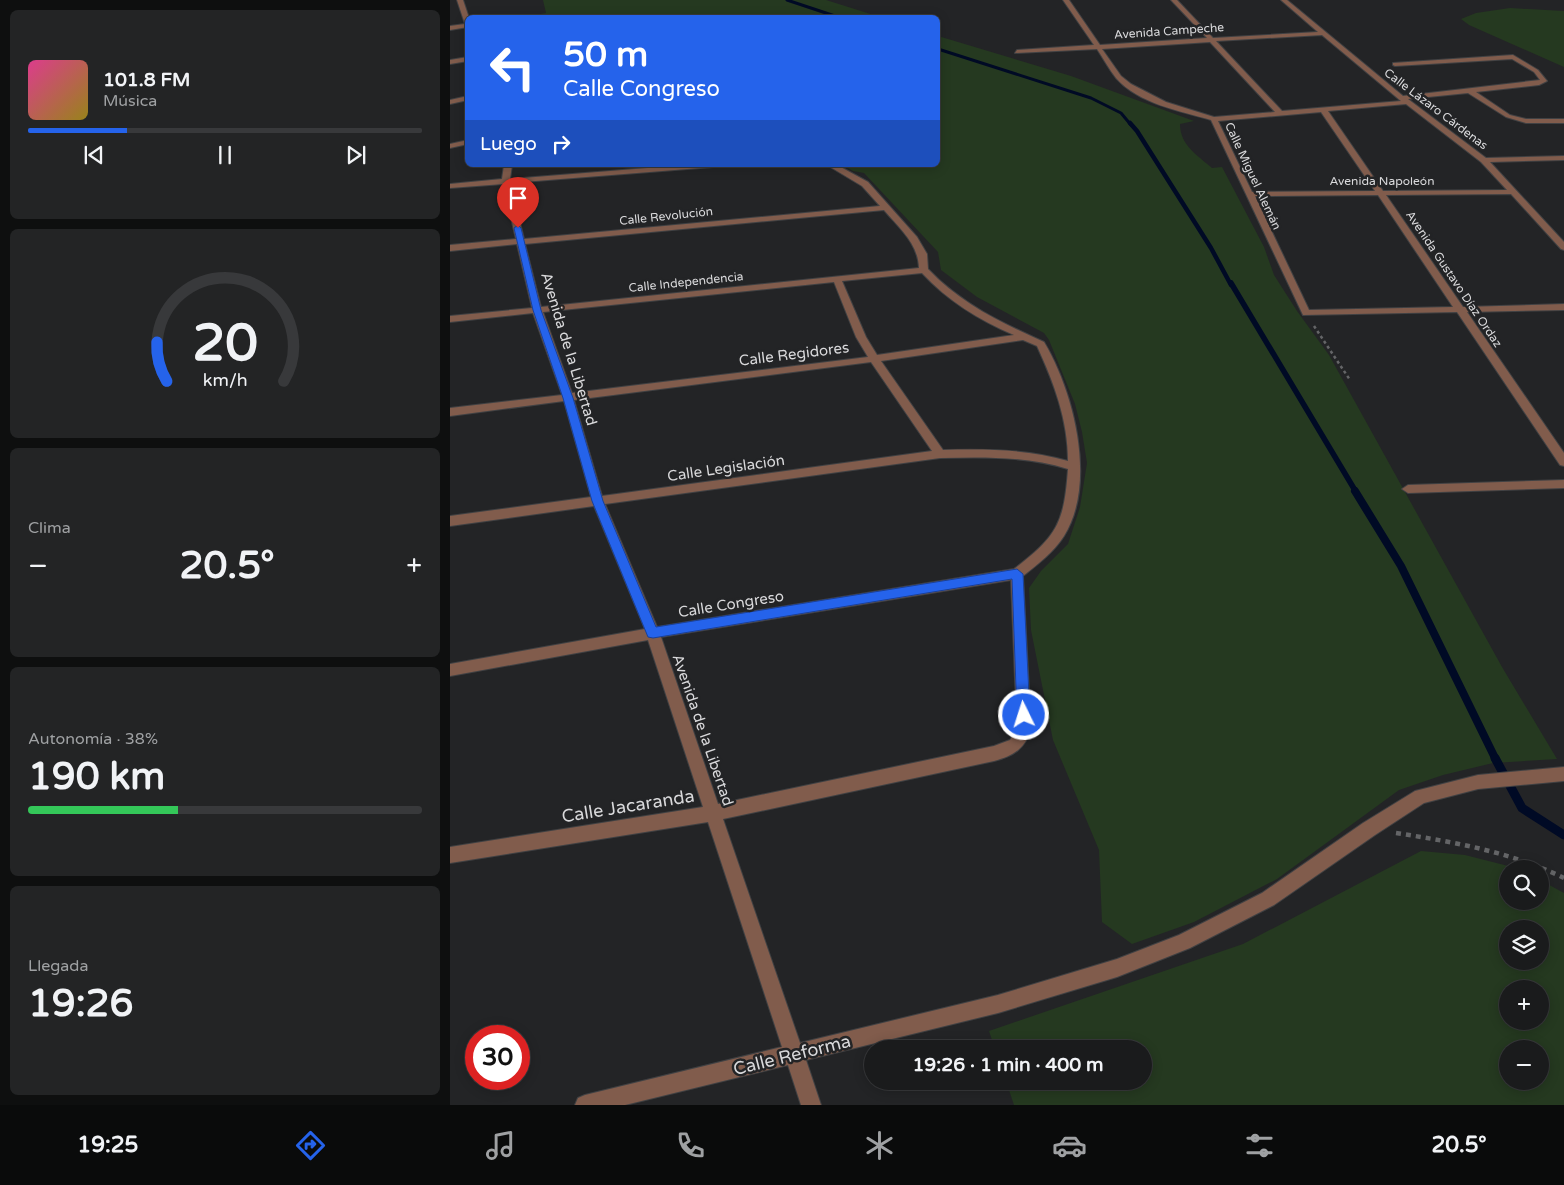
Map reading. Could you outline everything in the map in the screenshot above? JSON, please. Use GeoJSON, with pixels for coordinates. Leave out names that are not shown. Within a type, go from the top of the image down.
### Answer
{"type":"FeatureCollection","features":[{"type":"Feature","properties":{"kind":"street"},"geometry":{"type":"LineString","coordinates":[[450,1],[458,0],[465,18]]}},
{"type":"Feature","properties":{"kind":"street","name":"Calle Miguel Alemán"},"geometry":{"type":"LineString","coordinates":[[1066,0],[1119,77],[1136,91],[1153,99],[1214,119],[1306,313]]}},
{"type":"Feature","properties":{"kind":"street"},"geometry":{"type":"LineString","coordinates":[[1174,0],[1280,113]]}},
{"type":"Feature","properties":{"kind":"street","name":"Calle Lázaro Cárdenas"},"geometry":{"type":"LineString","coordinates":[[1284,0],[1402,98],[1484,160],[1564,247]]}},
{"type":"Feature","properties":{"kind":"street"},"geometry":{"type":"LineString","coordinates":[[450,28],[465,26]]}},
{"type":"Feature","properties":{"kind":"street","name":"Avenida Campeche"},"geometry":{"type":"LineString","coordinates":[[1017,52],[1323,32]]}},
{"type":"Feature","properties":{"kind":"street"},"geometry":{"type":"LineString","coordinates":[[1395,64],[1513,57],[1536,71],[1544,82],[1402,98]]}},
{"type":"Feature","properties":{"kind":"street"},"geometry":{"type":"LineString","coordinates":[[450,62],[465,60]]}},
{"type":"Feature","properties":{"kind":"street"},"geometry":{"type":"LineString","coordinates":[[1469,91],[1508,116],[1526,121],[1564,121]]}},
{"type":"Feature","properties":{"kind":"street"},"geometry":{"type":"LineString","coordinates":[[450,102],[465,99]]}},
{"type":"Feature","properties":{"kind":"street"},"geometry":{"type":"LineString","coordinates":[[1214,119],[1409,102]]}},
{"type":"Feature","properties":{"kind":"street","name":"Avenida Gustavo Díaz Ordaz"},"geometry":{"type":"LineString","coordinates":[[1323,109],[1564,462]]}},
{"type":"Feature","properties":{"kind":"street"},"geometry":{"type":"LineString","coordinates":[[450,146],[465,143]]}},
{"type":"Feature","properties":{"kind":"street"},"geometry":{"type":"LineString","coordinates":[[1484,160],[1564,158]]}},
{"type":"Feature","properties":{"kind":"street"},"geometry":{"type":"LineString","coordinates":[[450,186],[509,171],[645,167]]}},
{"type":"Feature","properties":{"kind":"street"},"geometry":{"type":"LineString","coordinates":[[835,167],[865,184],[920,247],[923,254],[924,270],[944,292],[959,304],[1023,337],[1041,344],[1062,391],[1074,439],[1075,467],[1066,517],[1059,534],[1043,553],[1017,574]]}},
{"type":"Feature","properties":{"kind":"street","name":"Avenida de la Libertad"},"geometry":{"type":"LineString","coordinates":[[509,171],[521,243],[537,310],[568,398],[598,501],[653,633],[811,1105]]}},
{"type":"Feature","properties":{"kind":"street","name":"Avenida Napoleón"},"geometry":{"type":"LineString","coordinates":[[1250,194],[1515,192]]}},
{"type":"Feature","properties":{"kind":"street","name":"Calle Revolución"},"geometry":{"type":"LineString","coordinates":[[450,248],[521,243],[884,208]]}},
{"type":"Feature","properties":{"kind":"street","name":"Calle Independencia"},"geometry":{"type":"LineString","coordinates":[[450,319],[924,270]]}},
{"type":"Feature","properties":{"kind":"street"},"geometry":{"type":"LineString","coordinates":[[837,279],[861,337],[874,359],[940,454]]}},
{"type":"Feature","properties":{"kind":"street"},"geometry":{"type":"LineString","coordinates":[[1306,313],[1564,307]]}},
{"type":"Feature","properties":{"kind":"street","name":"Calle Regidores"},"geometry":{"type":"LineString","coordinates":[[450,412],[874,359],[1023,337]]}},
{"type":"Feature","properties":{"kind":"street","name":"Calle Legislación"},"geometry":{"type":"LineString","coordinates":[[450,521],[940,454],[1008,452],[1037,456],[1075,467]]}},
{"type":"Feature","properties":{"kind":"street"},"geometry":{"type":"LineString","coordinates":[[1408,488],[1564,484]]}},
{"type":"Feature","properties":{"kind":"street","name":"Calle Congreso"},"geometry":{"type":"LineString","coordinates":[[450,670],[653,633],[1017,574]]}},
{"type":"Feature","properties":{"kind":"street","name":"Calle Jacaranda"},"geometry":{"type":"LineString","coordinates":[[450,855],[714,813],[987,755],[1016,746],[1022,739],[1024,730],[1017,574]]}},
{"type":"Feature","properties":{"kind":"street","name":"Calle Reforma"},"geometry":{"type":"LineString","coordinates":[[585,1105],[998,1004],[1117,968],[1184,942],[1268,899],[1369,829],[1421,796],[1478,782],[1564,774]]}},
{"type":"Feature","properties":{"kind":"path"},"geometry":{"type":"LineString","coordinates":[[1306,313],[1350,380]]}},
{"type":"Feature","properties":{"kind":"path"},"geometry":{"type":"LineString","coordinates":[[1369,829],[1474,846],[1549,869],[1564,878]]}},
{"type":"Feature","properties":{"kind":"green space"},"geometry":{"type":"Polygon","coordinates":[[[543,0],[826,0],[874,15],[536,15],[546,13],[543,0]]]}},
{"type":"Feature","properties":{"kind":"green space"},"geometry":{"type":"Polygon","coordinates":[[[1510,8],[1564,11],[1564,67],[1469,25],[1461,19],[1476,13],[1510,8]]]}},
{"type":"Feature","properties":{"kind":"green space"},"geometry":{"type":"Polygon","coordinates":[[[940,37],[1071,76],[1194,121],[1180,124],[1186,144],[1212,168],[1222,167],[1264,247],[1274,275],[1329,355],[1502,667],[1557,759],[1493,763],[1443,775],[1399,790],[1277,879],[1194,922],[1132,944],[1102,922],[1099,850],[1053,740],[1031,630],[1029,588],[1041,571],[1068,544],[1080,507],[1087,463],[1075,404],[1049,340],[1044,333],[977,297],[941,270],[938,252],[864,173],[853,171],[846,167],[940,167],[940,37]]]}},
{"type":"Feature","properties":{"kind":"green space"},"geometry":{"type":"Polygon","coordinates":[[[1421,851],[1465,855],[1499,864],[1499,910],[1549,910],[1549,885],[1564,893],[1564,1105],[1014,1105],[1009,1090],[1152,1090],[1152,1040],[992,1040],[989,1031],[1243,944],[1421,851]]]}},
{"type":"Feature","properties":{"kind":"waterway"},"geometry":{"type":"LineString","coordinates":[[787,0],[832,15]]}},
{"type":"Feature","properties":{"kind":"waterway"},"geometry":{"type":"LineString","coordinates":[[940,50],[1091,98],[1121,113],[1131,125]]}},
{"type":"Feature","properties":{"kind":"waterway"},"geometry":{"type":"LineString","coordinates":[[1130,123],[1137,131],[1211,248],[1231,285]]}},
{"type":"Feature","properties":{"kind":"waterway"},"geometry":{"type":"LineString","coordinates":[[1231,283],[1356,492]]}},
{"type":"Feature","properties":{"kind":"waterway"},"geometry":{"type":"LineString","coordinates":[[1355,491],[1401,566],[1495,758]]}},
{"type":"Feature","properties":{"kind":"waterway"},"geometry":{"type":"LineString","coordinates":[[1495,758],[1522,808],[1564,835]]}},
{"type":"Feature","properties":{"kind":"route"},"geometry":{"type":"LineString","coordinates":[[518,228],[537,310],[568,398],[598,501],[653,633],[1017,574],[1024,715]]}}]}
